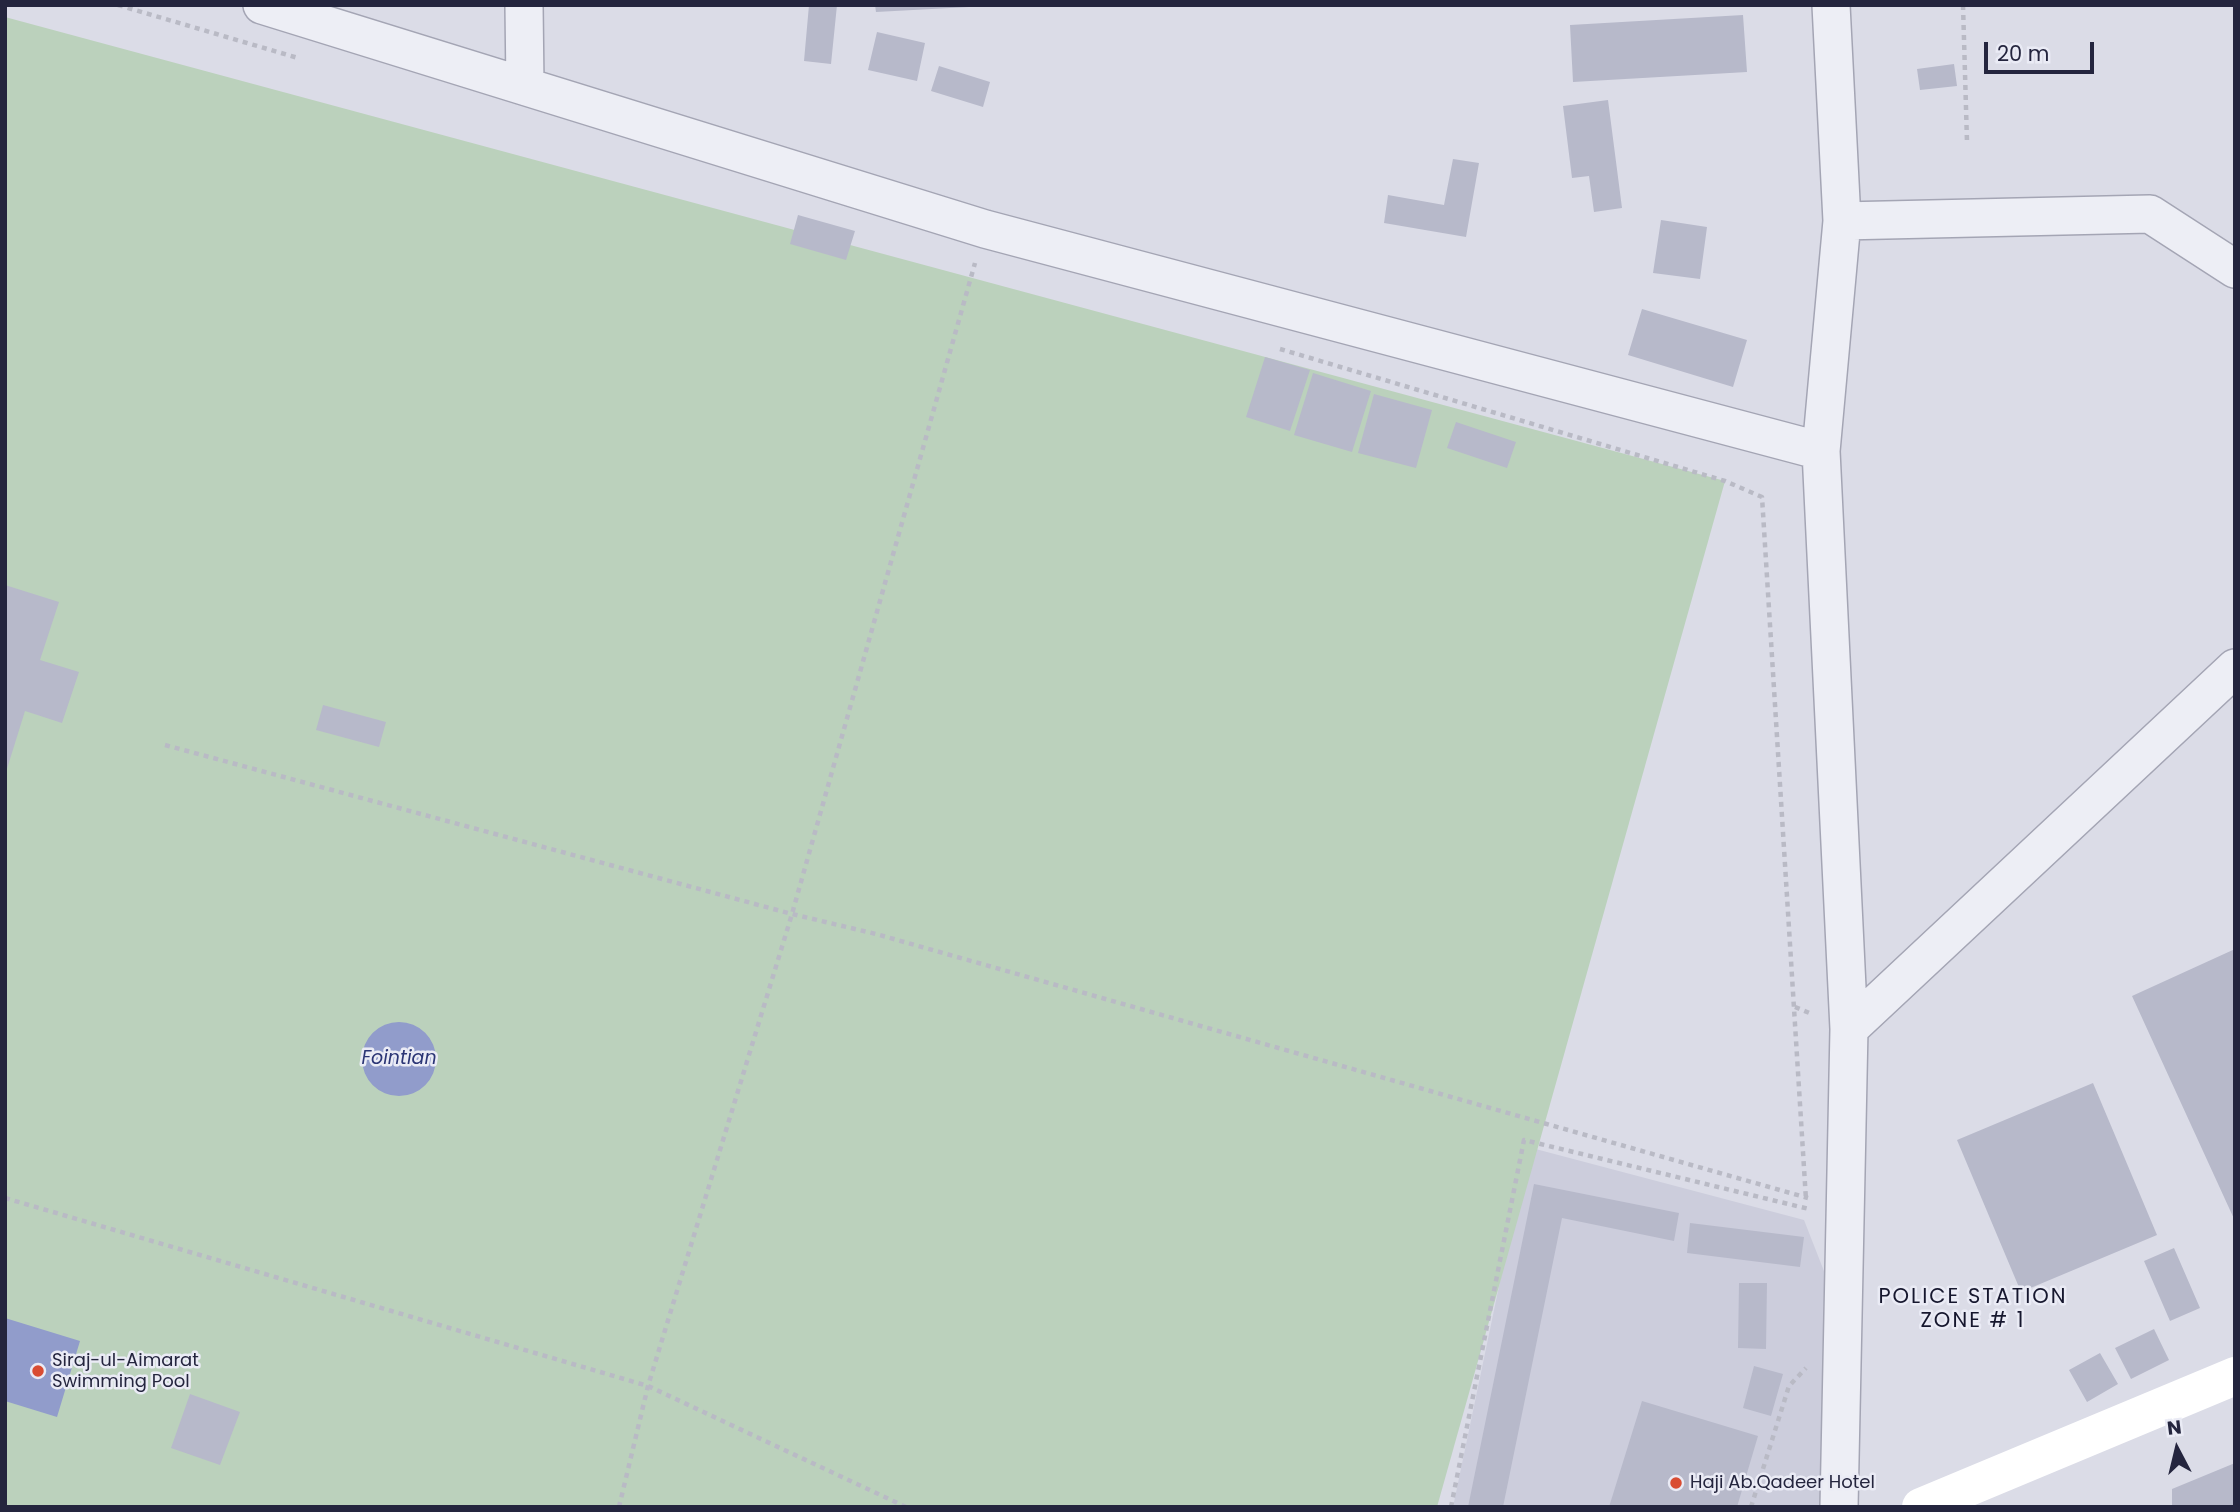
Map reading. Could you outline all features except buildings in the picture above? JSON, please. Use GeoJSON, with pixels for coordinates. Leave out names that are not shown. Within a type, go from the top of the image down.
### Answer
{"type":"FeatureCollection","features":[{"type":"Feature","properties":{"kind":"main road"},"geometry":{"type":"LineString","coordinates":[[1921,1507],[2235,1376]]}},
{"type":"Feature","properties":{"kind":"street"},"geometry":{"type":"LineString","coordinates":[[262,5],[985,229],[1821,450]]}},
{"type":"Feature","properties":{"kind":"street"},"geometry":{"type":"LineString","coordinates":[[524,5],[525,86]]}},
{"type":"Feature","properties":{"kind":"street"},"geometry":{"type":"LineString","coordinates":[[1831,5],[1842,220],[1821,450],[1849,1029],[1821,1215],[1839,1507]]}},
{"type":"Feature","properties":{"kind":"street"},"geometry":{"type":"LineString","coordinates":[[1842,220],[2150,214],[2235,269]]}},
{"type":"Feature","properties":{"kind":"street"},"geometry":{"type":"LineString","coordinates":[[1849,1029],[2235,668]]}},
{"type":"Feature","properties":{"kind":"path"},"geometry":{"type":"LineString","coordinates":[[118,5],[305,61]]}},
{"type":"Feature","properties":{"kind":"path"},"geometry":{"type":"LineString","coordinates":[[1963,5],[1967,142]]}},
{"type":"Feature","properties":{"kind":"path"},"geometry":{"type":"LineString","coordinates":[[619,1507],[648,1386],[792,914],[985,229]]}},
{"type":"Feature","properties":{"kind":"path"},"geometry":{"type":"LineString","coordinates":[[1276,348],[1725,481],[1762,497],[1805,1196],[1821,1215]]}},
{"type":"Feature","properties":{"kind":"path"},"geometry":{"type":"LineString","coordinates":[[165,745],[792,914],[876,934],[1805,1196],[1821,1215]]}},
{"type":"Feature","properties":{"kind":"path"},"geometry":{"type":"LineString","coordinates":[[1451,1507],[1524,1140],[1821,1215]]}},
{"type":"Feature","properties":{"kind":"path"},"geometry":{"type":"LineString","coordinates":[[5,1198],[648,1386],[906,1507]]}},
{"type":"Feature","properties":{"kind":"path"},"geometry":{"type":"LineString","coordinates":[[1751,1507],[1789,1386],[1798,1374],[1815,1360]]}},
{"type":"Feature","properties":{"kind":"shaded area"},"geometry":{"type":"Polygon","coordinates":[[[1528,1147],[1804,1220],[1831,1289],[1831,1507],[1453,1507],[1528,1147]]]}},
{"type":"Feature","properties":{"kind":"green space"},"geometry":{"type":"Polygon","coordinates":[[[5,17],[1725,481],[1437,1507],[5,1507],[5,17]]]}},
{"type":"Feature","properties":{"kind":"water","name":"Fointian"},"geometry":{"type":"Polygon","coordinates":[[[399,1022],[413,1025],[425,1033],[433,1045],[436,1059],[433,1073],[425,1085],[413,1093],[399,1096],[385,1093],[373,1085],[365,1073],[362,1059],[365,1045],[373,1033],[385,1025],[399,1022]]]}},
{"type":"Feature","properties":{"kind":"water","name":"Siraj-ul-Aimarat Swimming Pool"},"geometry":{"type":"Polygon","coordinates":[[[5,1318],[80,1341],[57,1417],[5,1401],[5,1318]]]}},
{"type":"Feature","properties":{"kind":"place","name":"Siraj-ul-Aimarat Swimming Pool"},"geometry":{"type":"Point","coordinates":[38,1371]}},
{"type":"Feature","properties":{"kind":"place","name":"Haji Ab.Qadeer Hotel"},"geometry":{"type":"Point","coordinates":[1676,1483]}},
{"type":"Feature","properties":{"kind":"district","name":"POLICE STATION ZONE # 1"},"geometry":{"type":"Point","coordinates":[1973,1310]}}]}
